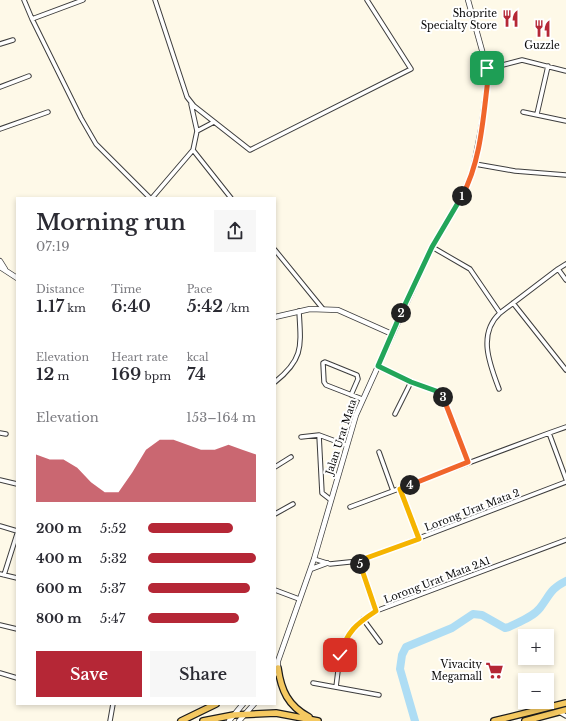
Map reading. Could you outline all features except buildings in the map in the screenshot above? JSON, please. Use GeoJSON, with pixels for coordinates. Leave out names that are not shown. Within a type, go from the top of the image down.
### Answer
{"type":"FeatureCollection","features":[{"type":"Feature","properties":{"kind":"main road"},"geometry":{"type":"LineString","coordinates":[[276,666],[287,699],[300,712],[316,721]]}},
{"type":"Feature","properties":{"kind":"main road"},"geometry":{"type":"LineString","coordinates":[[494,721],[566,703]]}},
{"type":"Feature","properties":{"kind":"main road"},"geometry":{"type":"LineString","coordinates":[[181,721],[214,705]]}},
{"type":"Feature","properties":{"kind":"main road"},"geometry":{"type":"LineString","coordinates":[[524,721],[566,710]]}},
{"type":"Feature","properties":{"kind":"main road"},"geometry":{"type":"LineString","coordinates":[[203,721],[234,715],[276,713],[316,721]]}},
{"type":"Feature","properties":{"kind":"street"},"geometry":{"type":"LineString","coordinates":[[24,0],[81,118],[96,144],[150,197]]}},
{"type":"Feature","properties":{"kind":"street"},"geometry":{"type":"LineString","coordinates":[[32,19],[83,0]]}},
{"type":"Feature","properties":{"kind":"street"},"geometry":{"type":"LineString","coordinates":[[155,0],[183,89],[191,102],[250,150],[411,69],[367,0]]}},
{"type":"Feature","properties":{"kind":"street","name":"Jalan Urat Mata"},"geometry":{"type":"LineString","coordinates":[[276,666],[311,569],[346,445],[362,399],[432,247],[464,192],[474,164],[485,105],[488,79],[487,68],[468,0]]}},
{"type":"Feature","properties":{"kind":"street"},"geometry":{"type":"LineString","coordinates":[[0,44],[13,40]]}},
{"type":"Feature","properties":{"kind":"street"},"geometry":{"type":"LineString","coordinates":[[487,68],[519,60],[566,71]]}},
{"type":"Feature","properties":{"kind":"street"},"geometry":{"type":"LineString","coordinates":[[537,114],[548,66]]}},
{"type":"Feature","properties":{"kind":"street"},"geometry":{"type":"LineString","coordinates":[[0,87],[29,76]]}},
{"type":"Feature","properties":{"kind":"street"},"geometry":{"type":"LineString","coordinates":[[152,197],[193,150],[198,131],[191,102]]}},
{"type":"Feature","properties":{"kind":"street"},"geometry":{"type":"LineString","coordinates":[[0,129],[48,112]]}},
{"type":"Feature","properties":{"kind":"street"},"geometry":{"type":"LineString","coordinates":[[524,112],[566,121]]}},
{"type":"Feature","properties":{"kind":"street"},"geometry":{"type":"LineString","coordinates":[[198,131],[214,122]]}},
{"type":"Feature","properties":{"kind":"street"},"geometry":{"type":"LineString","coordinates":[[193,150],[230,197]]}},
{"type":"Feature","properties":{"kind":"street"},"geometry":{"type":"LineString","coordinates":[[474,164],[510,170],[566,175]]}},
{"type":"Feature","properties":{"kind":"street"},"geometry":{"type":"LineString","coordinates":[[432,247],[470,269],[500,313]]}},
{"type":"Feature","properties":{"kind":"street"},"geometry":{"type":"LineString","coordinates":[[276,251],[323,309]]}},
{"type":"Feature","properties":{"kind":"street"},"geometry":{"type":"LineString","coordinates":[[0,261],[4,270],[16,277]]}},
{"type":"Feature","properties":{"kind":"street"},"geometry":{"type":"LineString","coordinates":[[499,389],[490,366],[487,347],[492,324],[500,313],[566,264]]}},
{"type":"Feature","properties":{"kind":"street"},"geometry":{"type":"LineString","coordinates":[[558,269],[566,280]]}},
{"type":"Feature","properties":{"kind":"street"},"geometry":{"type":"LineString","coordinates":[[513,303],[566,370]]}},
{"type":"Feature","properties":{"kind":"street"},"geometry":{"type":"LineString","coordinates":[[276,317],[299,311],[323,309],[343,312],[392,334]]}},
{"type":"Feature","properties":{"kind":"street"},"geometry":{"type":"LineString","coordinates":[[276,381],[291,368],[300,348],[299,311]]}},
{"type":"Feature","properties":{"kind":"street"},"geometry":{"type":"LineString","coordinates":[[351,395],[358,379],[358,374],[325,362],[323,363],[325,383],[351,395],[362,399]]}},
{"type":"Feature","properties":{"kind":"street"},"geometry":{"type":"LineString","coordinates":[[378,366],[411,382],[442,394],[468,462]]}},
{"type":"Feature","properties":{"kind":"street"},"geometry":{"type":"LineString","coordinates":[[395,414],[411,382]]}},
{"type":"Feature","properties":{"kind":"street"},"geometry":{"type":"LineString","coordinates":[[350,507],[468,462],[566,427]]}},
{"type":"Feature","properties":{"kind":"street"},"geometry":{"type":"LineString","coordinates":[[0,433],[6,434]]}},
{"type":"Feature","properties":{"kind":"street"},"geometry":{"type":"LineString","coordinates":[[548,433],[566,479]]}},
{"type":"Feature","properties":{"kind":"street"},"geometry":{"type":"LineString","coordinates":[[319,435],[322,493],[331,500]]}},
{"type":"Feature","properties":{"kind":"street"},"geometry":{"type":"LineString","coordinates":[[301,437],[319,435],[346,445]]}},
{"type":"Feature","properties":{"kind":"street"},"geometry":{"type":"LineString","coordinates":[[379,452],[393,491]]}},
{"type":"Feature","properties":{"kind":"street"},"geometry":{"type":"LineString","coordinates":[[276,466],[291,457]]}},
{"type":"Feature","properties":{"kind":"street"},"geometry":{"type":"LineString","coordinates":[[0,480],[16,484]]}},
{"type":"Feature","properties":{"kind":"street","name":"Lorong Urat Mata 2"},"geometry":{"type":"LineString","coordinates":[[314,559],[327,563],[358,561],[566,482]]}},
{"type":"Feature","properties":{"kind":"street"},"geometry":{"type":"LineString","coordinates":[[400,489],[419,539]]}},
{"type":"Feature","properties":{"kind":"street"},"geometry":{"type":"LineString","coordinates":[[276,513],[293,504]]}},
{"type":"Feature","properties":{"kind":"street"},"geometry":{"type":"LineString","coordinates":[[0,526],[16,532]]}},
{"type":"Feature","properties":{"kind":"street"},"geometry":{"type":"LineString","coordinates":[[16,535],[2,574],[16,578]]}},
{"type":"Feature","properties":{"kind":"street","name":"Lorong Urat Mata 2A1"},"geometry":{"type":"LineString","coordinates":[[336,687],[340,655],[344,644],[356,625],[376,611],[566,540]]}},
{"type":"Feature","properties":{"kind":"street"},"geometry":{"type":"LineString","coordinates":[[358,561],[376,611]]}},
{"type":"Feature","properties":{"kind":"street"},"geometry":{"type":"LineString","coordinates":[[311,569],[327,563]]}},
{"type":"Feature","properties":{"kind":"street"},"geometry":{"type":"LineString","coordinates":[[276,590],[299,599]]}},
{"type":"Feature","properties":{"kind":"street"},"geometry":{"type":"LineString","coordinates":[[363,620],[380,642]]}},
{"type":"Feature","properties":{"kind":"street"},"geometry":{"type":"LineString","coordinates":[[0,625],[16,629]]}},
{"type":"Feature","properties":{"kind":"street"},"geometry":{"type":"LineString","coordinates":[[0,673],[16,678]]}},
{"type":"Feature","properties":{"kind":"street"},"geometry":{"type":"LineString","coordinates":[[313,683],[378,695]]}},
{"type":"Feature","properties":{"kind":"street"},"geometry":{"type":"LineString","coordinates":[[110,721],[113,705]]}},
{"type":"Feature","properties":{"kind":"street"},"geometry":{"type":"LineString","coordinates":[[229,721],[242,705]]}},
{"type":"Feature","properties":{"kind":"street"},"geometry":{"type":"LineString","coordinates":[[239,721],[253,705]]}},
{"type":"Feature","properties":{"kind":"street"},"geometry":{"type":"LineString","coordinates":[[559,712],[566,716]]}},
{"type":"Feature","properties":{"kind":"waterway"},"geometry":{"type":"LineString","coordinates":[[415,721],[400,669],[402,655],[406,647],[452,628],[473,614],[482,615],[505,628],[509,627],[534,614],[553,590],[566,581]]}},
{"type":"Feature","properties":{"kind":"place","name":"Shoprite Specialty Store"},"geometry":{"type":"Point","coordinates":[510,19]}},
{"type":"Feature","properties":{"kind":"place","name":"Guzzle"},"geometry":{"type":"Point","coordinates":[542,28]}},
{"type":"Feature","properties":{"kind":"place","name":"Vivacity Megamall"},"geometry":{"type":"Point","coordinates":[495,670]}},
{"type":"Feature","properties":{"kind":"route"},"geometry":{"type":"LineString","coordinates":[[340,655],[346,637],[356,625],[376,611],[358,561],[419,539],[400,489],[468,462],[442,394],[411,382],[378,366],[432,247],[462,196],[473,170],[482,124],[488,79],[487,68]]}}]}
